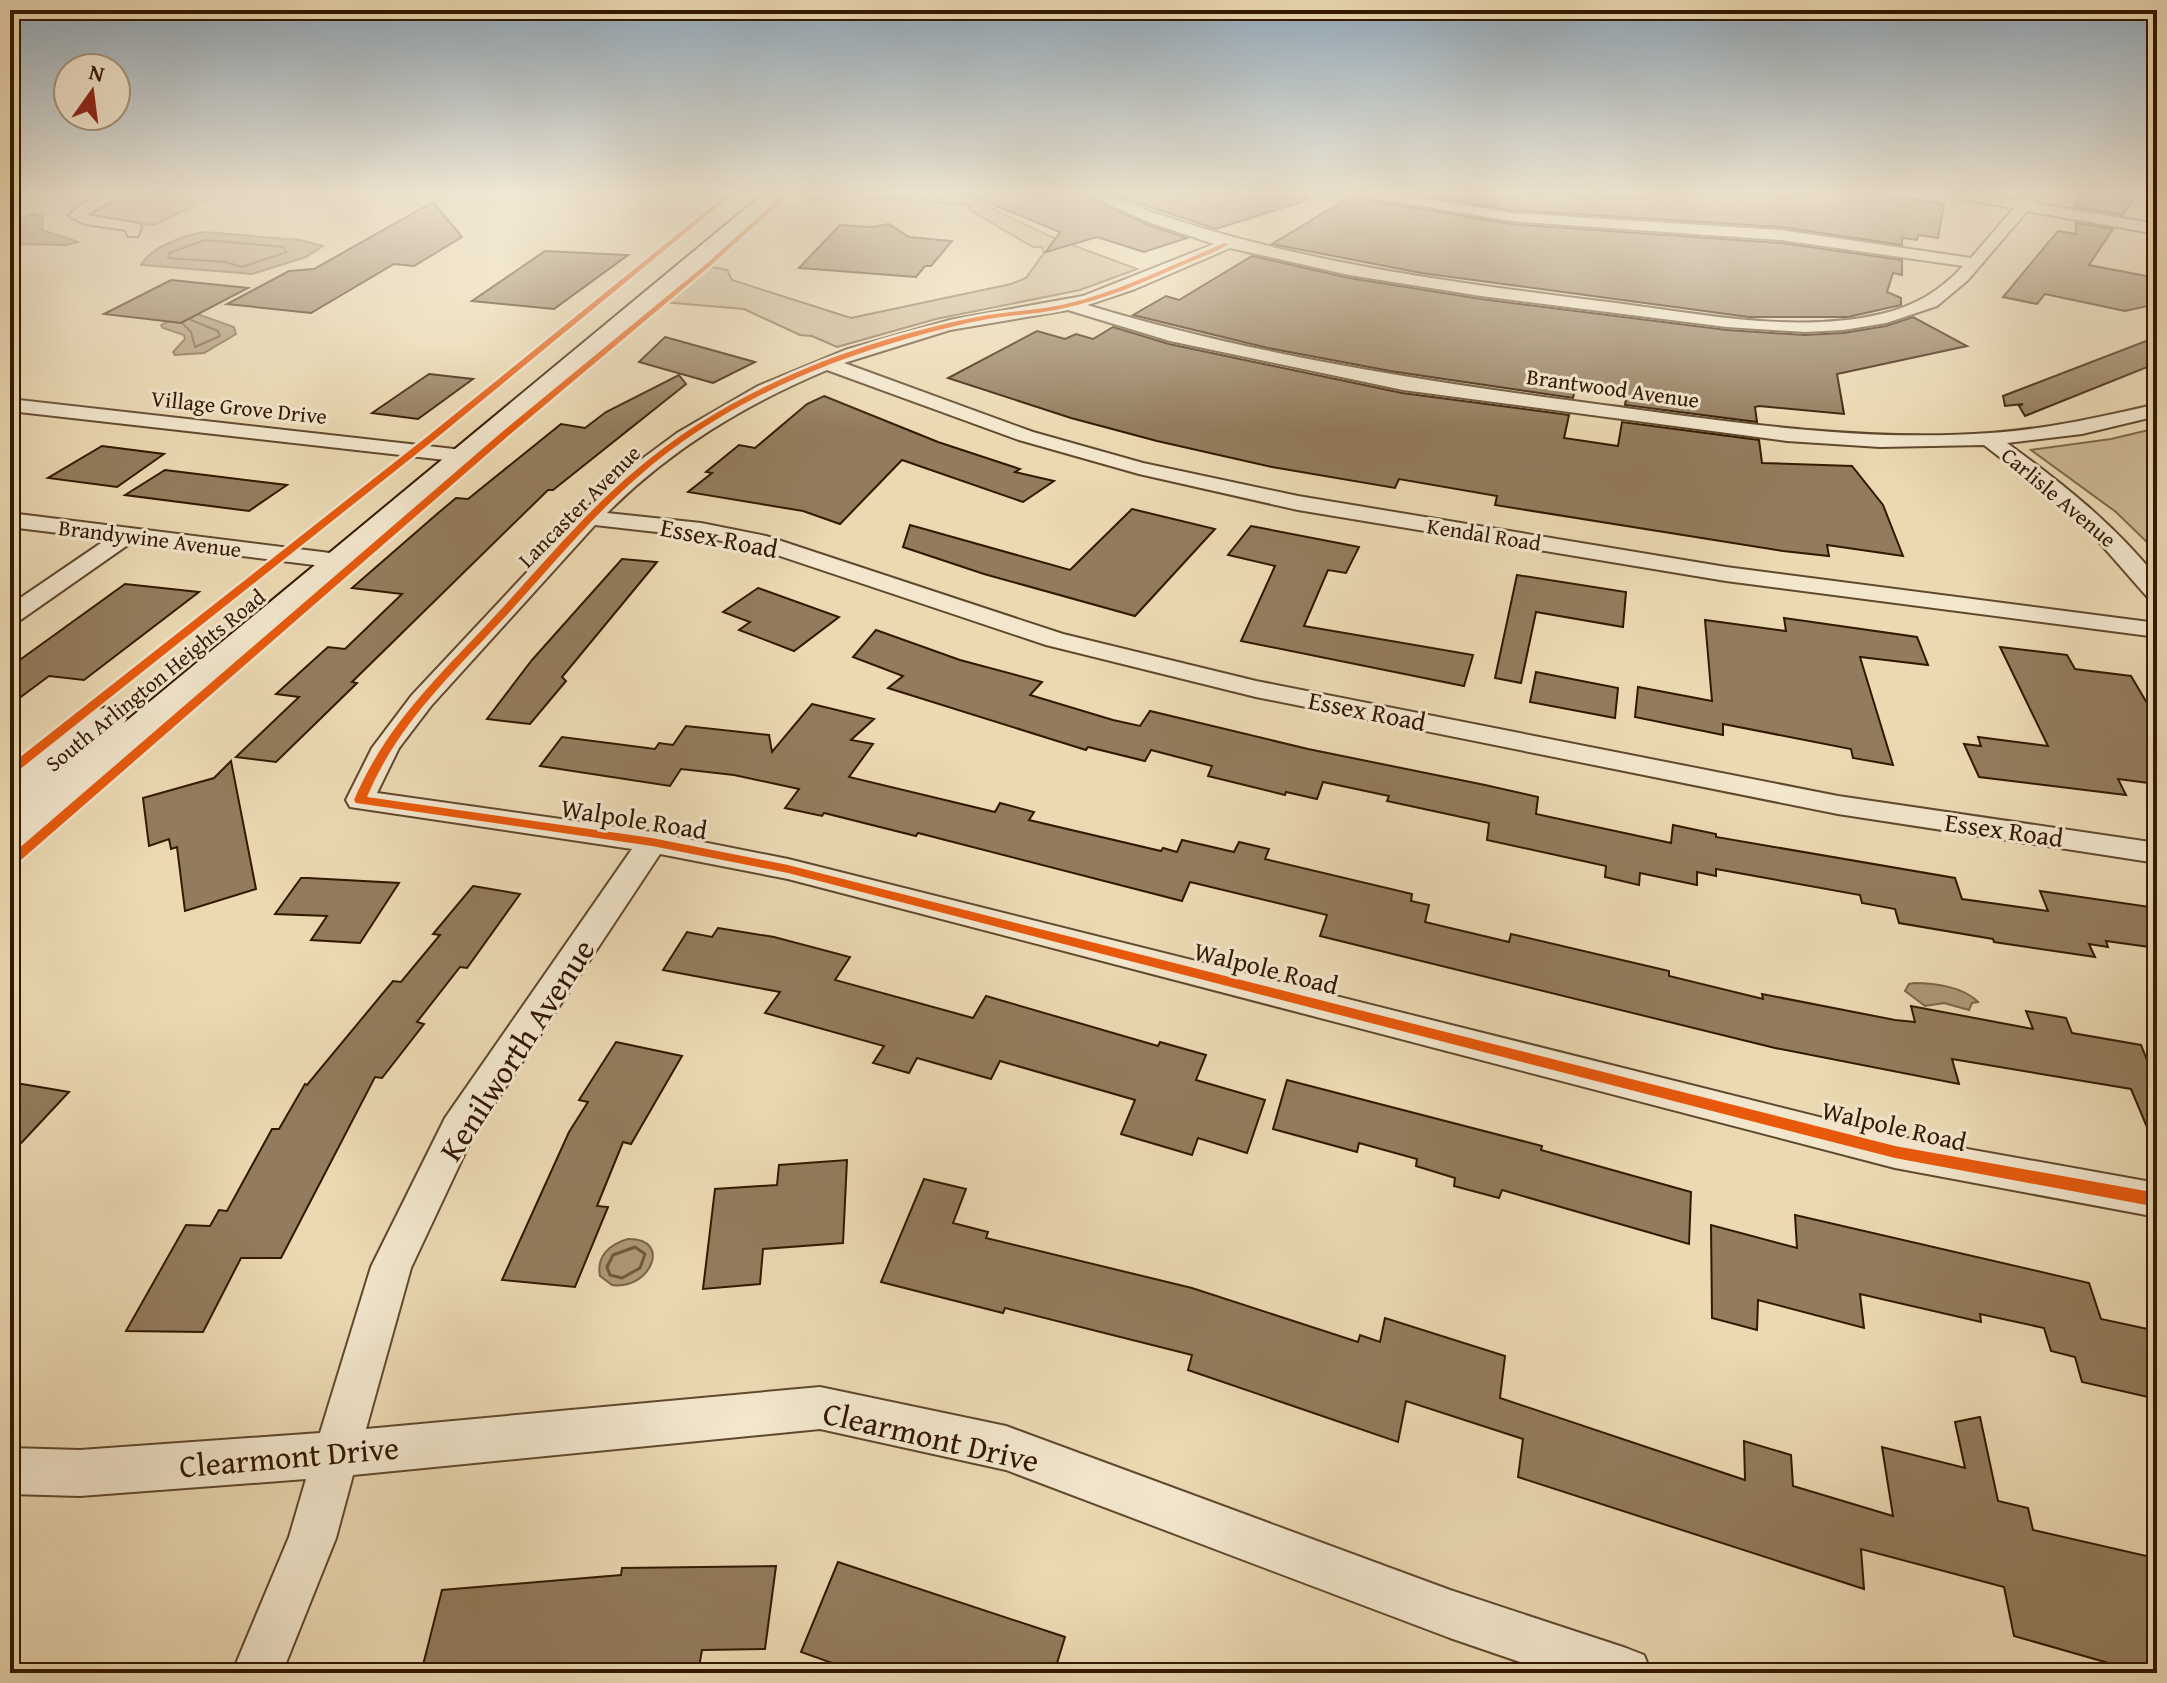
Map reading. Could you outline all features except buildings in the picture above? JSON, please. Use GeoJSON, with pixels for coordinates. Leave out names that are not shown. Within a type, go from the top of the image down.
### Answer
{"type":"FeatureCollection","features":[{"type":"Feature","properties":{"kind":"main road","name":"South Arlington Heights Road"},"geometry":{"type":"LineString","coordinates":[[448,454],[655,273]]}},
{"type":"Feature","properties":{"kind":"main road","name":"South Arlington Heights Road"},"geometry":{"type":"LineString","coordinates":[[10,799],[321,559],[676,273]]}},
{"type":"Feature","properties":{"kind":"main road","name":"South Arlington Heights Road"},"geometry":{"type":"LineString","coordinates":[[10,841],[321,559]]}},
{"type":"Feature","properties":{"kind":"street","name":"Lancaster Avenue"},"geometry":{"type":"LineString","coordinates":[[360,800],[371,769],[391,739],[438,683],[591,518],[671,446],[725,412],[880,344],[972,320],[1068,305],[1160,273]]}},
{"type":"Feature","properties":{"kind":"street"},"geometry":{"type":"LineString","coordinates":[[1361,273],[1420,283],[1766,324],[1857,323],[1905,313],[1940,297],[1964,273]]}},
{"type":"Feature","properties":{"kind":"street","name":"Brantwood Avenue"},"geometry":{"type":"LineString","coordinates":[[1068,305],[1170,336],[1403,384],[1787,435],[1880,441],[1989,439],[2082,428],[2157,410]]}},
{"type":"Feature","properties":{"kind":"street","name":"Kendal Road"},"geometry":{"type":"LineString","coordinates":[[829,364],[1026,436],[1139,468],[1298,503],[1726,574],[2157,630]]}},
{"type":"Feature","properties":{"kind":"street","name":"Village Grove Drive"},"geometry":{"type":"LineString","coordinates":[[10,405],[448,454]]}},
{"type":"Feature","properties":{"kind":"street","name":"Carlisle Avenue"},"geometry":{"type":"LineString","coordinates":[[1989,439],[2046,481],[2107,534],[2157,594]]}},
{"type":"Feature","properties":{"kind":"street","name":"Essex Road"},"geometry":{"type":"LineString","coordinates":[[591,518],[701,530],[758,541],[1055,640],[1256,689],[1838,805],[2157,853]]}},
{"type":"Feature","properties":{"kind":"street","name":"Brandywine Avenue"},"geometry":{"type":"LineString","coordinates":[[10,520],[321,559]]}},
{"type":"Feature","properties":{"kind":"street"},"geometry":{"type":"LineString","coordinates":[[10,616],[127,535]]}},
{"type":"Feature","properties":{"kind":"street","name":"Walpole Road"},"geometry":{"type":"LineString","coordinates":[[360,800],[652,842],[788,869],[1895,1152],[2157,1200]]}},
{"type":"Feature","properties":{"kind":"street","name":"Kenilworth Avenue"},"geometry":{"type":"LineString","coordinates":[[257,1673],[312,1538],[391,1267],[458,1129],[652,842]]}},
{"type":"Feature","properties":{"kind":"street","name":"Clearmont Drive"},"geometry":{"type":"LineString","coordinates":[[10,1471],[80,1473],[250,1462],[820,1408],[1006,1448],[1450,1614],[1626,1673]]}},
{"type":"Feature","properties":{"kind":"shaded area"},"geometry":{"type":"Polygon","coordinates":[[[699,273],[728,273],[732,280],[851,318],[1011,284],[1026,278],[1030,273],[1127,273],[1080,290],[936,319],[837,347],[812,336],[800,335],[744,309],[662,302],[699,273]]]}},
{"type":"Feature","properties":{"kind":"shaded area"},"geometry":{"type":"Polygon","coordinates":[[[2157,428],[2157,552],[2116,512],[2031,450],[2111,439],[2157,428]]]}},
{"type":"Feature","properties":{"kind":"water"},"geometry":{"type":"Polygon","coordinates":[[[197,314],[234,327],[236,334],[204,353],[175,355],[173,352],[185,339],[184,335],[161,325],[174,318],[197,314]]]}},
{"type":"Feature","properties":{"kind":"water"},"geometry":{"type":"Polygon","coordinates":[[[1909,984],[1957,989],[1978,1002],[1972,1003],[1969,1010],[1944,1003],[1925,1006],[1905,991],[1909,984]]]}},
{"type":"Feature","properties":{"kind":"water"},"geometry":{"type":"Polygon","coordinates":[[[628,1239],[642,1241],[650,1247],[653,1255],[651,1264],[637,1280],[625,1285],[612,1285],[600,1276],[600,1262],[610,1248],[628,1239]]]}},
{"type":"Feature","properties":{"kind":"cycle path"},"geometry":{"type":"LineString","coordinates":[[10,771],[431,438],[634,273]]}},
{"type":"Feature","properties":{"kind":"cycle path"},"geometry":{"type":"LineString","coordinates":[[10,863],[505,434],[699,273]]}},
{"type":"Feature","properties":{"kind":"cycle path"},"geometry":{"type":"LineString","coordinates":[[1161,273],[1089,300],[1057,308],[961,322],[880,344],[765,390],[684,437],[618,490],[421,700],[386,748],[360,800],[652,842],[788,869],[1895,1152],[2157,1200]]}}]}
